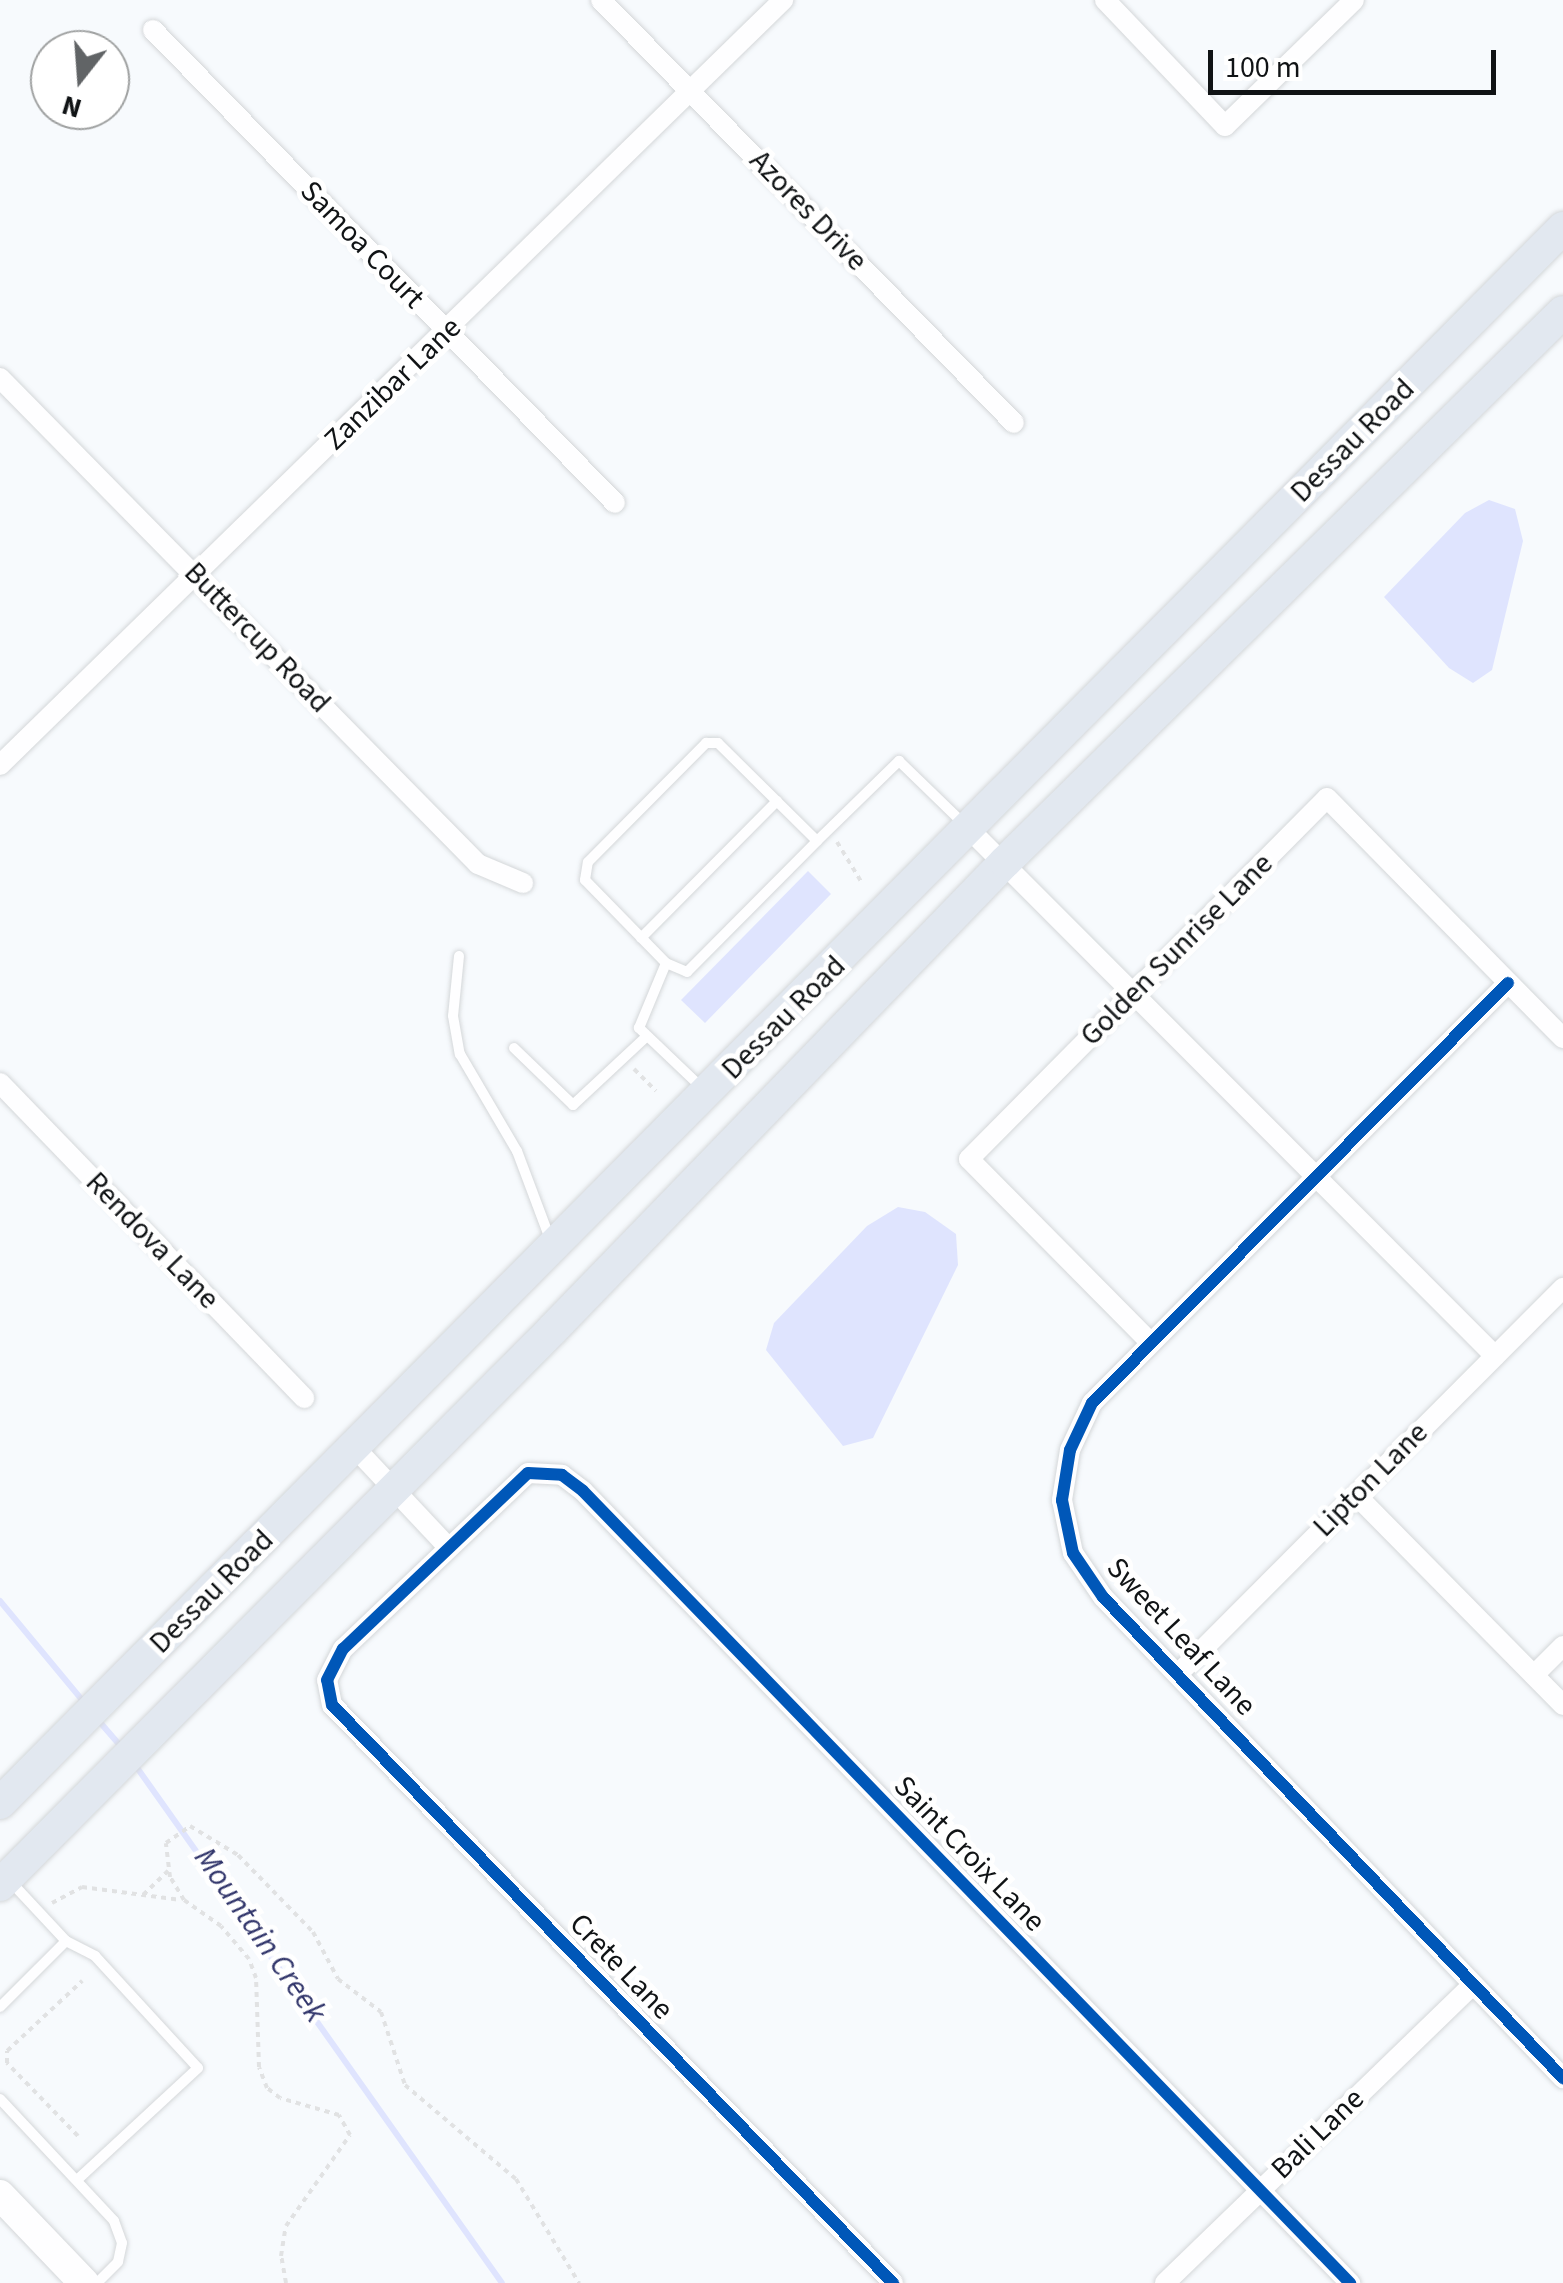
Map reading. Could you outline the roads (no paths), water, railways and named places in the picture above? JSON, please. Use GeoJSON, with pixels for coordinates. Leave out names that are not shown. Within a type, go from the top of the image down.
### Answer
{"type":"FeatureCollection","features":[{"type":"Feature","properties":{"kind":"main road","name":"Dessau Road"},"geometry":{"type":"LineString","coordinates":[[0,1803],[708,1095],[1563,228]]}},
{"type":"Feature","properties":{"kind":"main road","name":"Dessau Road"},"geometry":{"type":"LineString","coordinates":[[3,1881],[394,1489],[1005,862],[1563,312]]}},
{"type":"Feature","properties":{"kind":"main road"},"geometry":{"type":"LineString","coordinates":[[0,2195],[84,2283]]}},
{"type":"Feature","properties":{"kind":"street","name":"Azores Drive"},"geometry":{"type":"LineString","coordinates":[[601,0],[1014,423]]}},
{"type":"Feature","properties":{"kind":"street","name":"Zanzibar Lane"},"geometry":{"type":"LineString","coordinates":[[0,765],[782,0]]}},
{"type":"Feature","properties":{"kind":"street"},"geometry":{"type":"LineString","coordinates":[[1106,0],[1225,126],[1354,0]]}},
{"type":"Feature","properties":{"kind":"street","name":"Samoa Court"},"geometry":{"type":"LineString","coordinates":[[152,30],[614,503]]}},
{"type":"Feature","properties":{"kind":"street","name":"Buttercup Road"},"geometry":{"type":"LineString","coordinates":[[0,378],[478,864],[523,883]]}},
{"type":"Feature","properties":{"kind":"street","name":"Golden Sunrise Lane"},"geometry":{"type":"LineString","coordinates":[[1150,1341],[969,1159],[1327,798],[1563,1038]]}},
{"type":"Feature","properties":{"kind":"street"},"geometry":{"type":"LineString","coordinates":[[970,830],[1495,1356]]}},
{"type":"Feature","properties":{"kind":"street","name":"Sweet Leaf Lane"},"geometry":{"type":"LineString","coordinates":[[1508,983],[1150,1341],[1078,1426],[1062,1500],[1073,1553],[1103,1597],[1563,2078]]}},
{"type":"Feature","properties":{"kind":"street","name":"Rendova Lane"},"geometry":{"type":"LineString","coordinates":[[0,1083],[304,1398]]}},
{"type":"Feature","properties":{"kind":"street","name":"Lipton Lane"},"geometry":{"type":"LineString","coordinates":[[1179,1673],[1563,1288]]}},
{"type":"Feature","properties":{"kind":"street"},"geometry":{"type":"LineString","coordinates":[[355,1448],[447,1546]]}},
{"type":"Feature","properties":{"kind":"street","name":"Saint Croix Lane"},"geometry":{"type":"LineString","coordinates":[[447,1546],[516,1480],[545,1470],[584,1491],[1350,2283]]}},
{"type":"Feature","properties":{"kind":"street"},"geometry":{"type":"LineString","coordinates":[[1356,1495],[1563,1706]]}},
{"type":"Feature","properties":{"kind":"street","name":"Crete Lane"},"geometry":{"type":"LineString","coordinates":[[447,1546],[343,1650],[327,1680],[332,1705],[893,2283]]}},
{"type":"Feature","properties":{"kind":"street"},"geometry":{"type":"LineString","coordinates":[[1534,1675],[1563,1646]]}},
{"type":"Feature","properties":{"kind":"street","name":"Bali Lane"},"geometry":{"type":"LineString","coordinates":[[1165,2283],[1472,1985]]}},
{"type":"Feature","properties":{"kind":"lane"},"geometry":{"type":"LineString","coordinates":[[817,840],[718,743],[706,743],[588,862],[586,880],[666,963],[687,972],[899,761],[970,830]]}},
{"type":"Feature","properties":{"kind":"lane"},"geometry":{"type":"LineString","coordinates":[[642,938],[777,801]]}},
{"type":"Feature","properties":{"kind":"lane"},"geometry":{"type":"LineString","coordinates":[[459,956],[453,1016],[460,1054],[517,1151],[554,1250]]}},
{"type":"Feature","properties":{"kind":"lane"},"geometry":{"type":"LineString","coordinates":[[666,963],[639,1028],[708,1095]]}},
{"type":"Feature","properties":{"kind":"lane"},"geometry":{"type":"LineString","coordinates":[[514,1048],[573,1105],[648,1036]]}},
{"type":"Feature","properties":{"kind":"lane"},"geometry":{"type":"LineString","coordinates":[[3,1881],[66,1941],[95,1956],[198,2068],[78,2179]]}},
{"type":"Feature","properties":{"kind":"lane"},"geometry":{"type":"LineString","coordinates":[[0,2007],[66,1941]]}},
{"type":"Feature","properties":{"kind":"lane"},"geometry":{"type":"LineString","coordinates":[[0,2098],[114,2221],[122,2243],[118,2262],[98,2283]]}},
{"type":"Feature","properties":{"kind":"water"},"geometry":{"type":"Polygon","coordinates":[[[1489,500],[1515,509],[1523,541],[1492,670],[1473,683],[1449,668],[1384,597],[1465,513],[1489,500]]]}},
{"type":"Feature","properties":{"kind":"water"},"geometry":{"type":"Polygon","coordinates":[[[808,871],[831,894],[705,1023],[681,1000],[808,871]]]}},
{"type":"Feature","properties":{"kind":"water"},"geometry":{"type":"Polygon","coordinates":[[[898,1207],[925,1212],[956,1234],[958,1265],[873,1438],[843,1446],[766,1350],[774,1323],[867,1226],[898,1207]]]}},
{"type":"Feature","properties":{"kind":"waterway","name":"Mountain Creek"},"geometry":{"type":"LineString","coordinates":[[0,1601],[84,1702]]}},
{"type":"Feature","properties":{"kind":"waterway","name":"Mountain Creek"},"geometry":{"type":"LineString","coordinates":[[98,1720],[122,1748]]}},
{"type":"Feature","properties":{"kind":"waterway","name":"Mountain Creek"},"geometry":{"type":"LineString","coordinates":[[133,1762],[502,2283]]}}]}
